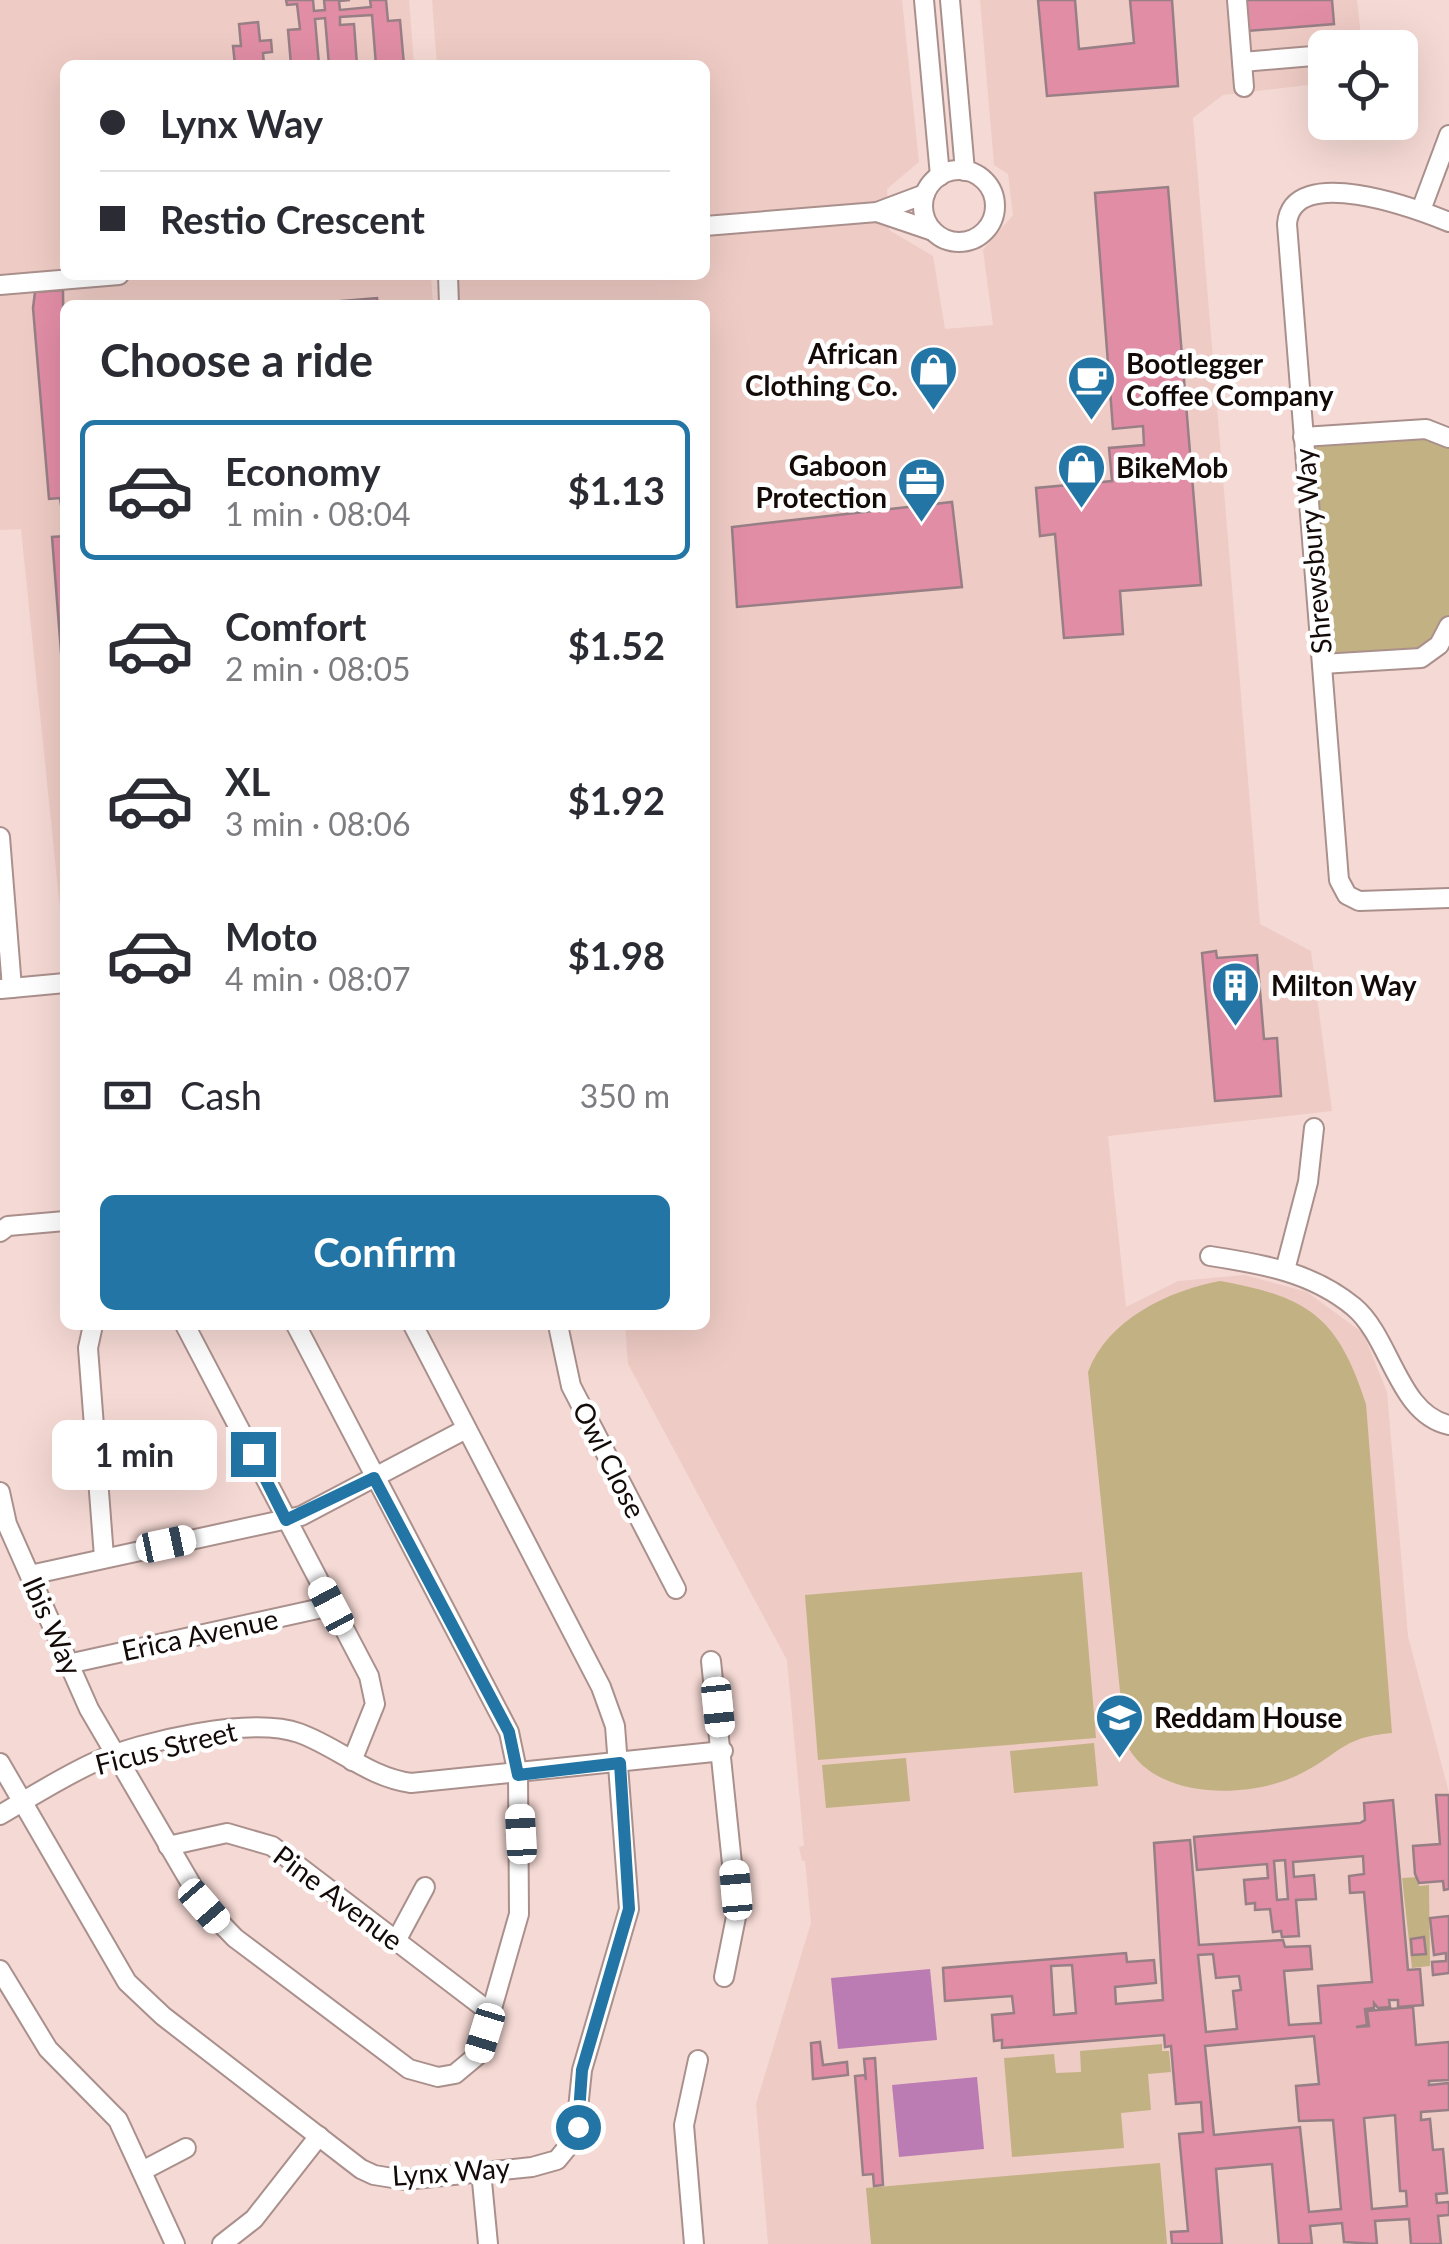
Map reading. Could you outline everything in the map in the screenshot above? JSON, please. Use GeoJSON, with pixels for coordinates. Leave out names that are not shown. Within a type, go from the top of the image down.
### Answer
{"type":"FeatureCollection","features":[{"type":"Feature","properties":{"kind":"street"},"geometry":{"type":"LineString","coordinates":[[924,0],[940,176]]}},
{"type":"Feature","properties":{"kind":"street"},"geometry":{"type":"LineString","coordinates":[[950,0],[965,171]]}},
{"type":"Feature","properties":{"kind":"street"},"geometry":{"type":"LineString","coordinates":[[1237,0],[1244,86]]}},
{"type":"Feature","properties":{"kind":"street"},"geometry":{"type":"LineString","coordinates":[[1242,62],[1308,56]]}},
{"type":"Feature","properties":{"kind":"street"},"geometry":{"type":"LineString","coordinates":[[1420,210],[1449,136]]}},
{"type":"Feature","properties":{"kind":"street"},"geometry":{"type":"LineString","coordinates":[[710,226],[878,212],[926,194],[940,176],[965,171],[990,188],[995,207],[991,222],[980,235],[964,242],[948,240],[878,212]]}},
{"type":"Feature","properties":{"kind":"street"},"geometry":{"type":"LineString","coordinates":[[926,194],[924,214],[933,231]]}},
{"type":"Feature","properties":{"kind":"street","name":"Shrewsbury Way"},"geometry":{"type":"LineString","coordinates":[[1449,222],[1366,194],[1304,198],[1290,210],[1287,224],[1341,886],[1347,895],[1366,902],[1449,898]]}},
{"type":"Feature","properties":{"kind":"street"},"geometry":{"type":"LineString","coordinates":[[0,285],[60,280]]}},
{"type":"Feature","properties":{"kind":"street"},"geometry":{"type":"LineString","coordinates":[[1303,437],[1426,428],[1449,438]]}},
{"type":"Feature","properties":{"kind":"street"},"geometry":{"type":"LineString","coordinates":[[1322,664],[1421,658],[1439,645],[1449,626]]}},
{"type":"Feature","properties":{"kind":"street"},"geometry":{"type":"LineString","coordinates":[[0,837],[6,988],[60,984]]}},
{"type":"Feature","properties":{"kind":"street"},"geometry":{"type":"LineString","coordinates":[[1285,1270],[1308,1182],[1314,1128]]}},
{"type":"Feature","properties":{"kind":"street"},"geometry":{"type":"LineString","coordinates":[[0,1232],[8,1226],[60,1221]]}},
{"type":"Feature","properties":{"kind":"street"},"geometry":{"type":"LineString","coordinates":[[1210,1256],[1285,1270],[1317,1282],[1355,1308],[1374,1329],[1415,1403],[1430,1418],[1449,1425]]}},
{"type":"Feature","properties":{"kind":"street"},"geometry":{"type":"LineString","coordinates":[[92,1330],[88,1348],[104,1556]]}},
{"type":"Feature","properties":{"kind":"street"},"geometry":{"type":"LineString","coordinates":[[188,1330],[375,1692],[373,1714],[352,1760]]}},
{"type":"Feature","properties":{"kind":"street"},"geometry":{"type":"LineString","coordinates":[[299,1330],[509,1732],[518,1775]]}},
{"type":"Feature","properties":{"kind":"street","name":"Lynx Way"},"geometry":{"type":"LineString","coordinates":[[0,1762],[127,1982],[163,2016],[361,2168],[387,2179],[547,2163],[564,2154],[576,2138],[582,2070],[629,1909],[615,1726],[602,1687],[416,1330]]}},
{"type":"Feature","properties":{"kind":"street","name":"Owl Close"},"geometry":{"type":"LineString","coordinates":[[559,1330],[571,1386],[676,1589]]}},
{"type":"Feature","properties":{"kind":"street"},"geometry":{"type":"LineString","coordinates":[[30,1575],[104,1556],[286,1520],[466,1430]]}},
{"type":"Feature","properties":{"kind":"street"},"geometry":{"type":"LineString","coordinates":[[97,1452],[159,1448]]}},
{"type":"Feature","properties":{"kind":"street","name":"Ibis Way"},"geometry":{"type":"LineString","coordinates":[[0,1492],[8,1524],[68,1664],[168,1846],[220,1924],[409,2069],[438,2077],[469,2065],[479,2054],[519,1914],[518,1775]]}},
{"type":"Feature","properties":{"kind":"street","name":"Erica Avenue"},"geometry":{"type":"LineString","coordinates":[[68,1664],[331,1606]]}},
{"type":"Feature","properties":{"kind":"street"},"geometry":{"type":"LineString","coordinates":[[711,1662],[737,1912],[724,1977]]}},
{"type":"Feature","properties":{"kind":"street","name":"Ficus Street"},"geometry":{"type":"LineString","coordinates":[[0,1815],[98,1760],[256,1726],[298,1732],[378,1776],[411,1783],[723,1751]]}},
{"type":"Feature","properties":{"kind":"street","name":"Pine Avenue"},"geometry":{"type":"LineString","coordinates":[[168,1846],[227,1834],[254,1838],[287,1856],[492,2013]]}},
{"type":"Feature","properties":{"kind":"street"},"geometry":{"type":"LineString","coordinates":[[396,1941],[425,1887]]}},
{"type":"Feature","properties":{"kind":"street"},"geometry":{"type":"LineString","coordinates":[[0,1970],[48,2049],[118,2120],[175,2244]]}},
{"type":"Feature","properties":{"kind":"street"},"geometry":{"type":"LineString","coordinates":[[694,2244],[684,2126],[698,2060]]}},
{"type":"Feature","properties":{"kind":"street"},"geometry":{"type":"LineString","coordinates":[[222,2244],[254,2219],[318,2136]]}},
{"type":"Feature","properties":{"kind":"street"},"geometry":{"type":"LineString","coordinates":[[142,2170],[186,2148]]}},
{"type":"Feature","properties":{"kind":"street"},"geometry":{"type":"LineString","coordinates":[[480,2172],[488,2244]]}},
{"type":"Feature","properties":{"kind":"shaded area"},"geometry":{"type":"Polygon","coordinates":[[[0,0],[409,0],[414,60],[60,60],[60,280],[431,280],[433,300],[60,300],[60,908],[21,529],[0,530],[0,0]]]}},
{"type":"Feature","properties":{"kind":"shaded area"},"geometry":{"type":"Polygon","coordinates":[[[432,0],[902,0],[919,162],[887,189],[889,230],[933,256],[945,329],[993,325],[983,250],[1013,215],[1008,174],[994,165],[980,0],[1357,0],[1360,30],[1308,30],[1308,85],[1223,95],[1193,118],[1260,924],[1311,951],[1332,1111],[1108,1136],[1126,1307],[1178,1281],[1245,1275],[1307,1292],[1363,1333],[1387,1392],[1408,1636],[1449,1793],[1449,2244],[768,2244],[756,2104],[811,1923],[805,1861],[799,1847],[804,1846],[787,1660],[628,1364],[625,1330],[710,1330],[710,300],[449,300],[448,280],[710,280],[710,60],[437,60],[432,0]]]}},
{"type":"Feature","properties":{"kind":"shaded area"},"geometry":{"type":"Polygon","coordinates":[[[1303,437],[1449,438],[1449,626],[1434,651],[1322,664],[1303,437]]]}},
{"type":"Feature","properties":{"kind":"shaded area"},"geometry":{"type":"Polygon","coordinates":[[[1220,1281],[1276,1295],[1316,1316],[1344,1350],[1355,1374],[1366,1404],[1392,1733],[1350,1743],[1310,1769],[1275,1784],[1226,1791],[1176,1784],[1155,1774],[1137,1760],[1125,1741],[1088,1372],[1110,1337],[1142,1310],[1180,1292],[1220,1281]]]}},
{"type":"Feature","properties":{"kind":"shaded area"},"geometry":{"type":"Polygon","coordinates":[[[1082,1572],[1096,1738],[818,1760],[805,1595],[1082,1572]]]}},
{"type":"Feature","properties":{"kind":"shaded area"},"geometry":{"type":"Polygon","coordinates":[[[1094,1743],[1098,1786],[1014,1793],[1010,1751],[1094,1743]]]}},
{"type":"Feature","properties":{"kind":"shaded area"},"geometry":{"type":"Polygon","coordinates":[[[906,1758],[910,1801],[826,1808],[822,1765],[906,1758]]]}},
{"type":"Feature","properties":{"kind":"shaded area"},"geometry":{"type":"Polygon","coordinates":[[[1418,1877],[1419,1886],[1429,1885],[1430,1966],[1412,1968],[1402,1878],[1418,1877]]]}},
{"type":"Feature","properties":{"kind":"shaded area"},"geometry":{"type":"Polygon","coordinates":[[[930,1969],[937,2040],[838,2049],[831,1978],[930,1969]]]}},
{"type":"Feature","properties":{"kind":"shaded area"},"geometry":{"type":"Polygon","coordinates":[[[1162,2044],[1162,2051],[1169,2051],[1171,2072],[1148,2074],[1151,2110],[1121,2113],[1124,2148],[1012,2157],[1004,2058],[1054,2054],[1056,2073],[1081,2072],[1080,2051],[1162,2044]]]}},
{"type":"Feature","properties":{"kind":"shaded area"},"geometry":{"type":"Polygon","coordinates":[[[977,2077],[984,2149],[899,2157],[892,2085],[977,2077]]]}},
{"type":"Feature","properties":{"kind":"shaded area"},"geometry":{"type":"Polygon","coordinates":[[[1160,2163],[1167,2244],[871,2244],[866,2188],[1160,2163]]]}},
{"type":"Feature","properties":{"kind":"building"},"geometry":{"type":"Polygon","coordinates":[[[286,0],[313,0],[314,11],[325,10],[324,0],[350,0],[339,1],[340,10],[371,7],[370,0],[386,0],[388,21],[400,20],[404,60],[376,60],[372,15],[340,17],[340,25],[354,24],[357,60],[329,60],[325,18],[315,19],[319,60],[291,60],[288,30],[300,29],[297,4],[287,5],[286,0]]]}},
{"type":"Feature","properties":{"kind":"building"},"geometry":{"type":"Polygon","coordinates":[[[1038,0],[1075,0],[1079,49],[1134,43],[1130,0],[1172,0],[1178,86],[1047,96],[1038,0]]]}},
{"type":"Feature","properties":{"kind":"building"},"geometry":{"type":"Polygon","coordinates":[[[1245,0],[1332,0],[1334,24],[1247,31],[1245,0]]]}},
{"type":"Feature","properties":{"kind":"building"},"geometry":{"type":"Polygon","coordinates":[[[258,22],[260,41],[271,40],[272,52],[263,53],[264,60],[234,60],[233,46],[241,46],[239,24],[258,22]]]}},
{"type":"Feature","properties":{"kind":"building"},"geometry":{"type":"Polygon","coordinates":[[[1168,187],[1201,585],[1120,591],[1123,634],[1064,638],[1055,534],[1040,536],[1036,488],[1112,481],[1109,448],[1144,445],[1143,426],[1113,429],[1095,193],[1168,187]]]}},
{"type":"Feature","properties":{"kind":"building"},"geometry":{"type":"Polygon","coordinates":[[[63,290],[60,498],[49,499],[33,308],[35,292],[63,290]]]}},
{"type":"Feature","properties":{"kind":"building"},"geometry":{"type":"Polygon","coordinates":[[[952,502],[962,587],[737,607],[732,527],[952,502]]]}},
{"type":"Feature","properties":{"kind":"building"},"geometry":{"type":"Polygon","coordinates":[[[60,536],[60,639],[52,537],[60,536]]]}},
{"type":"Feature","properties":{"kind":"building","name":"Milton Way"},"geometry":{"type":"Polygon","coordinates":[[[1216,951],[1217,958],[1257,955],[1264,1039],[1277,1038],[1281,1096],[1215,1101],[1202,953],[1216,951]]]}},
{"type":"Feature","properties":{"kind":"building"},"geometry":{"type":"Polygon","coordinates":[[[1436,1795],[1449,1795],[1449,1889],[1444,1890],[1443,1881],[1419,1883],[1415,1874],[1413,1846],[1440,1844],[1436,1795]]]}},
{"type":"Feature","properties":{"kind":"building"},"geometry":{"type":"Polygon","coordinates":[[[1393,1800],[1408,1970],[1420,1969],[1423,2005],[1398,2007],[1398,2000],[1389,2000],[1390,2007],[1378,2008],[1374,2003],[1374,2008],[1365,2009],[1367,2025],[1356,2027],[1369,2026],[1367,2011],[1413,2007],[1416,2045],[1449,2042],[1449,2080],[1429,2081],[1429,2085],[1449,2083],[1449,2110],[1421,2112],[1421,2120],[1430,2119],[1433,2150],[1443,2149],[1447,2193],[1436,2194],[1437,2203],[1449,2202],[1449,2215],[1438,2216],[1441,2244],[1411,2244],[1409,2219],[1375,2221],[1377,2244],[1344,2242],[1342,2223],[1310,2226],[1312,2244],[1279,2244],[1272,2164],[1216,2169],[1222,2244],[1172,2244],[1171,2232],[1188,2231],[1179,2134],[1203,2132],[1201,2102],[1176,2104],[1171,2046],[1165,2047],[1164,2035],[1002,2048],[1002,2040],[994,2041],[992,2015],[1014,2013],[1012,1996],[945,2001],[943,1968],[1126,1953],[1127,1962],[1154,1960],[1156,1983],[1115,1987],[1116,2004],[1163,2000],[1154,1843],[1190,1840],[1199,1945],[1283,1940],[1285,1947],[1310,1946],[1312,1969],[1284,1971],[1289,2025],[1321,2023],[1318,1986],[1372,1982],[1364,1892],[1350,1893],[1349,1876],[1364,1874],[1363,1856],[1293,1862],[1294,1877],[1314,1875],[1316,1899],[1296,1900],[1299,1936],[1282,1937],[1281,1931],[1273,1932],[1270,1909],[1255,1910],[1255,1903],[1246,1904],[1244,1880],[1268,1878],[1267,1864],[1197,1870],[1194,1837],[1360,1823],[1365,1820],[1364,1803],[1393,1800]],[[1285,1860],[1274,1861],[1277,1900],[1288,1899],[1285,1860]],[[1213,1954],[1198,1955],[1206,2032],[1237,2029],[1233,1991],[1241,1990],[1239,1976],[1216,1978],[1213,1954]],[[1072,1965],[1051,1966],[1054,2015],[1076,2013],[1072,1965]],[[1314,2036],[1205,2046],[1214,2135],[1300,2127],[1309,2212],[1341,2209],[1333,2120],[1299,2121],[1296,2086],[1319,2084],[1314,2036]],[[1395,2115],[1364,2118],[1372,2209],[1407,2206],[1406,2191],[1400,2191],[1395,2115]]]}},
{"type":"Feature","properties":{"kind":"building"},"geometry":{"type":"Polygon","coordinates":[[[1449,1916],[1449,1973],[1433,1975],[1432,1962],[1446,1961],[1446,1953],[1434,1955],[1430,1918],[1449,1916]]]}},
{"type":"Feature","properties":{"kind":"building"},"geometry":{"type":"Polygon","coordinates":[[[1424,1937],[1426,1954],[1412,1955],[1411,1939],[1424,1937]]]}},
{"type":"Feature","properties":{"kind":"building"},"geometry":{"type":"Polygon","coordinates":[[[820,2042],[823,2065],[847,2062],[848,2075],[813,2079],[811,2043],[820,2042]]]}},
{"type":"Feature","properties":{"kind":"building"},"geometry":{"type":"Polygon","coordinates":[[[875,2058],[883,2185],[874,2186],[873,2174],[863,2175],[855,2076],[865,2075],[866,2080],[864,2059],[875,2058]]]}},
{"type":"Feature","properties":{"kind":"place","name":"African Clothing Co."},"geometry":{"type":"Point","coordinates":[933,412]}},
{"type":"Feature","properties":{"kind":"place","name":"Bootlegger Coffee Company"},"geometry":{"type":"Point","coordinates":[1091,422]}},
{"type":"Feature","properties":{"kind":"place","name":"BikeMob"},"geometry":{"type":"Point","coordinates":[1081,510]}},
{"type":"Feature","properties":{"kind":"place","name":"Gaboon Protection"},"geometry":{"type":"Point","coordinates":[922,524]}},
{"type":"Feature","properties":{"kind":"place","name":"Milton Way"},"geometry":{"type":"Point","coordinates":[1236,1028]}},
{"type":"Feature","properties":{"kind":"place","name":"Reddam House"},"geometry":{"type":"Point","coordinates":[1119,1760]}},
{"type":"Feature","properties":{"kind":"route"},"geometry":{"type":"LineString","coordinates":[[253,1454],[286,1520],[314,1510],[374,1478],[509,1732],[518,1775],[620,1763],[629,1909],[582,2070],[578,2127]]}}]}
